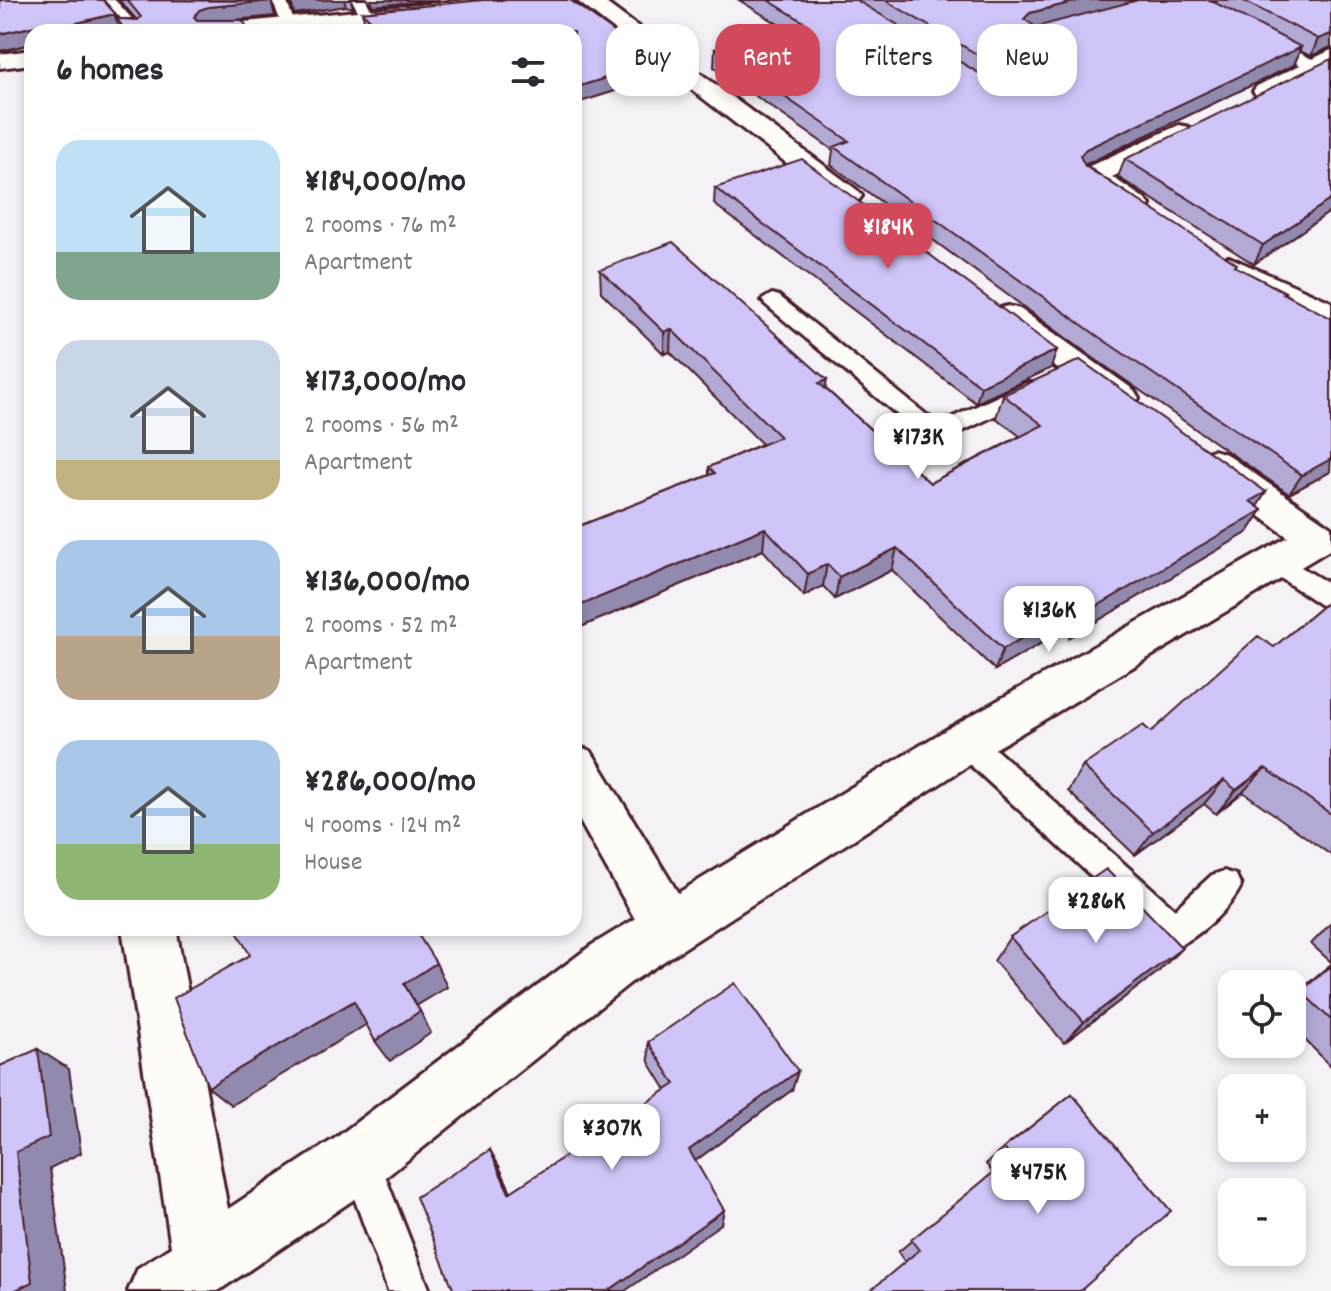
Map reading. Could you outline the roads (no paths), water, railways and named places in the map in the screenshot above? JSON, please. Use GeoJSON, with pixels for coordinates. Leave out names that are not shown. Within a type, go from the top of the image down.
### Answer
{"type":"FeatureCollection","features":[{"type":"Feature","properties":{"kind":"street"},"geometry":{"type":"LineString","coordinates":[[288,24],[364,8],[537,0]]}},
{"type":"Feature","properties":{"kind":"street"},"geometry":{"type":"LineString","coordinates":[[587,0],[878,219]]}},
{"type":"Feature","properties":{"kind":"street"},"geometry":{"type":"LineString","coordinates":[[0,61],[24,58]]}},
{"type":"Feature","properties":{"kind":"street"},"geometry":{"type":"LineString","coordinates":[[1246,101],[1324,62]]}},
{"type":"Feature","properties":{"kind":"street"},"geometry":{"type":"LineString","coordinates":[[1153,217],[1091,176],[1204,121]]}},
{"type":"Feature","properties":{"kind":"street"},"geometry":{"type":"LineString","coordinates":[[1204,250],[1242,274],[1331,315]]}},
{"type":"Feature","properties":{"kind":"street"},"geometry":{"type":"LineString","coordinates":[[150,936],[183,1276],[359,1159],[611,964],[966,742],[1324,533],[1166,430],[978,293]]}},
{"type":"Feature","properties":{"kind":"street"},"geometry":{"type":"LineString","coordinates":[[582,780],[669,927]]}},
{"type":"Feature","properties":{"kind":"lane"},"geometry":{"type":"LineString","coordinates":[[107,0],[129,24]]}},
{"type":"Feature","properties":{"kind":"lane"},"geometry":{"type":"LineString","coordinates":[[279,0],[288,24]]}},
{"type":"Feature","properties":{"kind":"lane"},"geometry":{"type":"LineString","coordinates":[[1251,33],[1324,62]]}},
{"type":"Feature","properties":{"kind":"lane"},"geometry":{"type":"LineString","coordinates":[[772,300],[936,434]]}},
{"type":"Feature","properties":{"kind":"lane"},"geometry":{"type":"LineString","coordinates":[[890,456],[1078,367]]}},
{"type":"Feature","properties":{"kind":"lane"},"geometry":{"type":"LineString","coordinates":[[1276,562],[1331,598]]}},
{"type":"Feature","properties":{"kind":"lane"},"geometry":{"type":"LineString","coordinates":[[966,742],[1175,931],[1224,886]]}},
{"type":"Feature","properties":{"kind":"lane"},"geometry":{"type":"LineString","coordinates":[[359,1159],[409,1291]]}}]}
